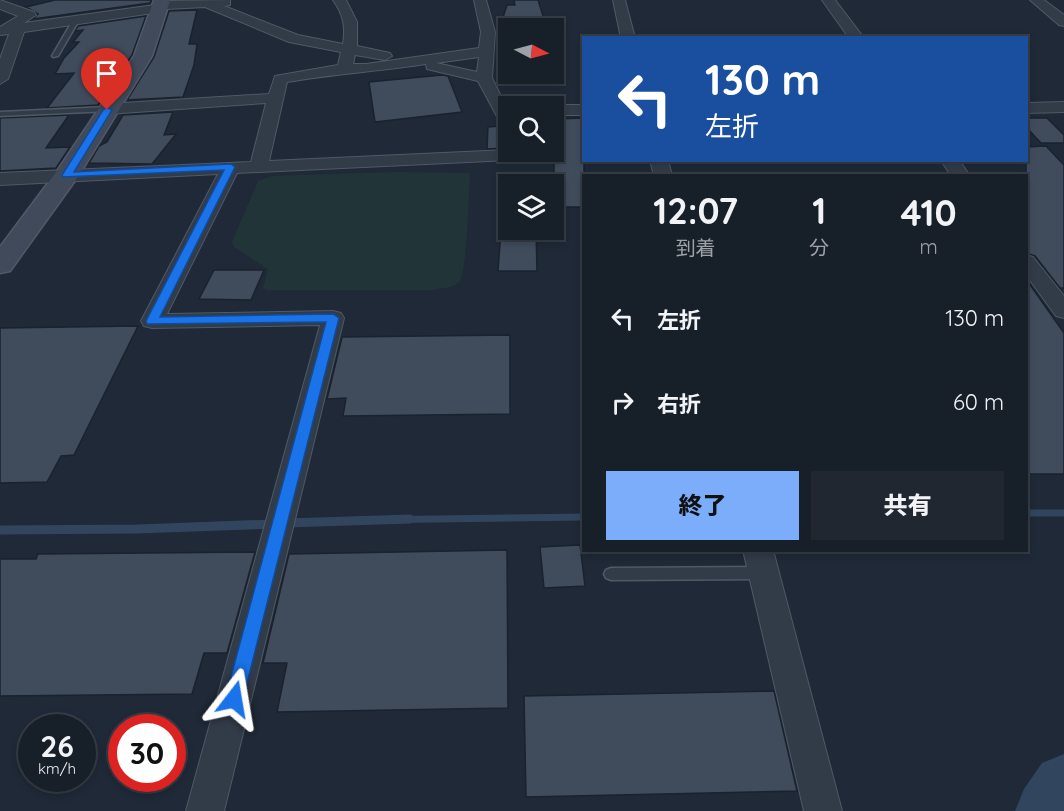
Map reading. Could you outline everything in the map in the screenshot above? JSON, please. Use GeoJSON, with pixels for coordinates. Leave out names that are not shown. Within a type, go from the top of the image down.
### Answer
{"type":"FeatureCollection","features":[{"type":"Feature","properties":{"kind":"main road"},"geometry":{"type":"LineString","coordinates":[[0,265],[67,175],[143,56],[161,4]]}},
{"type":"Feature","properties":{"kind":"street"},"geometry":{"type":"LineString","coordinates":[[339,0],[347,8],[349,16],[350,50],[346,75]]}},
{"type":"Feature","properties":{"kind":"street"},"geometry":{"type":"LineString","coordinates":[[480,0],[488,32],[484,78],[498,101]]}},
{"type":"Feature","properties":{"kind":"street"},"geometry":{"type":"LineString","coordinates":[[619,0],[628,36]]}},
{"type":"Feature","properties":{"kind":"street"},"geometry":{"type":"LineString","coordinates":[[828,0],[855,36]]}},
{"type":"Feature","properties":{"kind":"street"},"geometry":{"type":"LineString","coordinates":[[1036,0],[1064,22]]}},
{"type":"Feature","properties":{"kind":"street"},"geometry":{"type":"LineString","coordinates":[[7,30],[161,4],[210,5],[239,1]]}},
{"type":"Feature","properties":{"kind":"street"},"geometry":{"type":"LineString","coordinates":[[0,4],[29,15],[7,30],[0,79]]}},
{"type":"Feature","properties":{"kind":"street"},"geometry":{"type":"LineString","coordinates":[[210,5],[294,39],[484,78]]}},
{"type":"Feature","properties":{"kind":"street"},"geometry":{"type":"LineString","coordinates":[[1049,11],[1064,11]]}},
{"type":"Feature","properties":{"kind":"street"},"geometry":{"type":"LineString","coordinates":[[259,166],[280,79],[346,75],[366,68],[487,51]]}},
{"type":"Feature","properties":{"kind":"street"},"geometry":{"type":"LineString","coordinates":[[107,110],[275,98]]}},
{"type":"Feature","properties":{"kind":"street"},"geometry":{"type":"LineString","coordinates":[[1028,108],[1064,107]]}},
{"type":"Feature","properties":{"kind":"street"},"geometry":{"type":"LineString","coordinates":[[564,110],[582,110]]}},
{"type":"Feature","properties":{"kind":"street"},"geometry":{"type":"LineString","coordinates":[[0,179],[498,155]]}},
{"type":"Feature","properties":{"kind":"street"},"geometry":{"type":"LineString","coordinates":[[205,811],[333,318],[152,321],[231,167]]}},
{"type":"Feature","properties":{"kind":"street"},"geometry":{"type":"LineString","coordinates":[[1028,264],[1064,311]]}},
{"type":"Feature","properties":{"kind":"street"},"geometry":{"type":"LineString","coordinates":[[760,562],[823,811]]}},
{"type":"Feature","properties":{"kind":"lane"},"geometry":{"type":"LineString","coordinates":[[55,56],[76,20]]}},
{"type":"Feature","properties":{"kind":"lane"},"geometry":{"type":"LineString","coordinates":[[0,114],[107,110]]}},
{"type":"Feature","properties":{"kind":"lane"},"geometry":{"type":"LineString","coordinates":[[611,574],[760,562]]}},
{"type":"Feature","properties":{"kind":"green space"},"geometry":{"type":"Polygon","coordinates":[[[396,172],[470,173],[464,262],[460,281],[455,285],[433,290],[266,290],[263,288],[268,269],[234,247],[232,242],[258,181],[272,176],[396,172]]]}},
{"type":"Feature","properties":{"kind":"building"},"geometry":{"type":"Polygon","coordinates":[[[55,0],[152,0],[150,3],[33,19],[38,14],[26,7],[55,0]]]}},
{"type":"Feature","properties":{"kind":"building"},"geometry":{"type":"Polygon","coordinates":[[[514,0],[538,0],[544,18],[503,18],[507,5],[515,5],[514,0]]]}},
{"type":"Feature","properties":{"kind":"building"},"geometry":{"type":"Polygon","coordinates":[[[197,10],[189,44],[197,44],[194,65],[183,97],[127,100],[154,57],[169,11],[197,10]]]}},
{"type":"Feature","properties":{"kind":"building"},"geometry":{"type":"Polygon","coordinates":[[[146,16],[132,55],[98,105],[47,108],[74,73],[55,74],[64,58],[79,42],[73,42],[83,30],[75,31],[78,26],[146,16]]]}},
{"type":"Feature","properties":{"kind":"building"},"geometry":{"type":"Polygon","coordinates":[[[448,76],[462,112],[375,122],[369,82],[448,76]]]}},
{"type":"Feature","properties":{"kind":"building"},"geometry":{"type":"Polygon","coordinates":[[[173,112],[164,135],[176,134],[152,164],[89,163],[99,146],[107,142],[123,115],[173,112]]]}},
{"type":"Feature","properties":{"kind":"building"},"geometry":{"type":"Polygon","coordinates":[[[69,115],[46,148],[70,147],[56,168],[0,171],[0,118],[69,115]]]}},
{"type":"Feature","properties":{"kind":"building"},"geometry":{"type":"Polygon","coordinates":[[[582,118],[584,174],[582,174],[582,207],[564,207],[564,174],[554,174],[554,162],[564,162],[564,119],[582,118]]]}},
{"type":"Feature","properties":{"kind":"building"},"geometry":{"type":"Polygon","coordinates":[[[1028,118],[1047,118],[1064,135],[1064,143],[1041,143],[1028,129],[1028,118]]]}},
{"type":"Feature","properties":{"kind":"building"},"geometry":{"type":"Polygon","coordinates":[[[498,126],[498,148],[487,149],[488,127],[498,126]]]}},
{"type":"Feature","properties":{"kind":"building"},"geometry":{"type":"Polygon","coordinates":[[[1046,146],[1064,165],[1064,288],[1060,288],[1035,256],[1028,254],[1026,162],[1028,162],[1028,147],[1046,146]]]}},
{"type":"Feature","properties":{"kind":"building"},"geometry":{"type":"Polygon","coordinates":[[[500,240],[536,240],[537,271],[498,271],[500,240]]]}},
{"type":"Feature","properties":{"kind":"building"},"geometry":{"type":"Polygon","coordinates":[[[214,270],[264,270],[251,300],[199,299],[214,270]]]}},
{"type":"Feature","properties":{"kind":"building"},"geometry":{"type":"Polygon","coordinates":[[[1028,282],[1064,333],[1064,474],[1028,474],[1028,282]]]}},
{"type":"Feature","properties":{"kind":"building"},"geometry":{"type":"Polygon","coordinates":[[[138,326],[74,455],[61,456],[47,482],[0,483],[0,328],[138,326]]]}},
{"type":"Feature","properties":{"kind":"building"},"geometry":{"type":"Polygon","coordinates":[[[510,335],[510,414],[343,416],[346,398],[327,399],[342,337],[510,335]]]}},
{"type":"Feature","properties":{"kind":"building"},"geometry":{"type":"Polygon","coordinates":[[[580,545],[585,586],[544,588],[540,547],[580,545]]]}},
{"type":"Feature","properties":{"kind":"building"},"geometry":{"type":"Polygon","coordinates":[[[507,550],[508,708],[277,712],[287,663],[263,663],[289,554],[507,550]]]}},
{"type":"Feature","properties":{"kind":"building"},"geometry":{"type":"Polygon","coordinates":[[[255,552],[227,653],[204,653],[192,694],[0,696],[0,559],[36,559],[38,554],[255,552]]]}},
{"type":"Feature","properties":{"kind":"building"},"geometry":{"type":"Polygon","coordinates":[[[774,691],[797,791],[526,797],[524,696],[774,691]]]}},
{"type":"Feature","properties":{"kind":"waterway"},"geometry":{"type":"LineString","coordinates":[[1028,513],[1064,513]]}},
{"type":"Feature","properties":{"kind":"waterway"},"geometry":{"type":"LineString","coordinates":[[393,520],[582,517]]}},
{"type":"Feature","properties":{"kind":"waterway"},"geometry":{"type":"LineString","coordinates":[[393,520],[410,519]]}},
{"type":"Feature","properties":{"kind":"waterway"},"geometry":{"type":"LineString","coordinates":[[360,520],[393,520]]}},
{"type":"Feature","properties":{"kind":"waterway"},"geometry":{"type":"LineString","coordinates":[[287,523],[393,520]]}},
{"type":"Feature","properties":{"kind":"waterway"},"geometry":{"type":"LineString","coordinates":[[0,530],[137,529],[273,524]]}},
{"type":"Feature","properties":{"kind":"waterway"},"geometry":{"type":"LineString","coordinates":[[1046,811],[1064,785]]}},
{"type":"Feature","properties":{"kind":"route"},"geometry":{"type":"LineString","coordinates":[[107,110],[67,175],[231,167],[152,321],[333,318],[234,699]]}}]}
